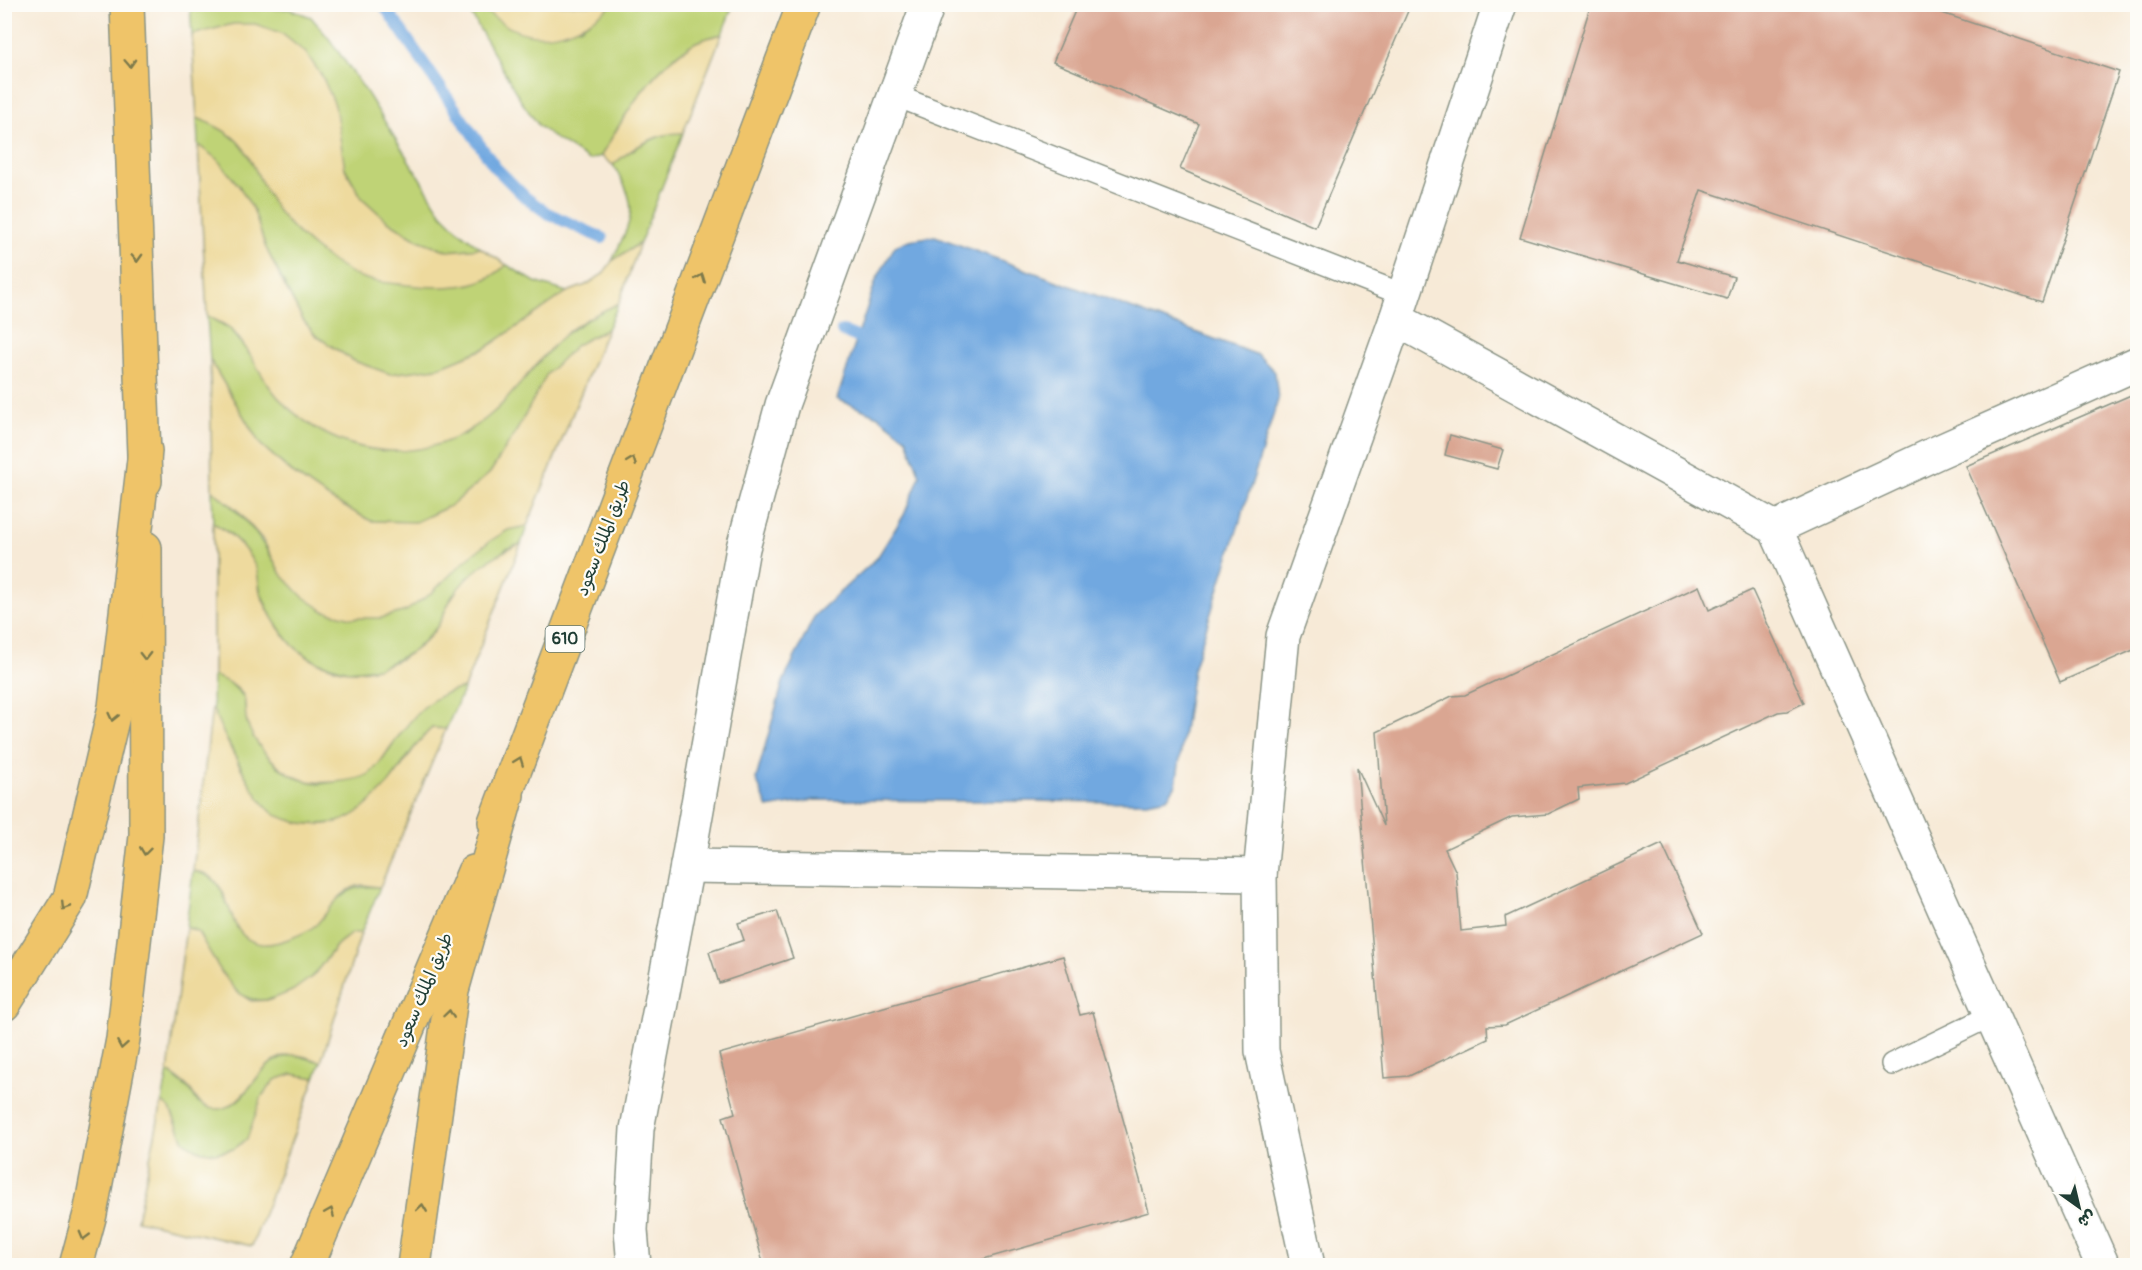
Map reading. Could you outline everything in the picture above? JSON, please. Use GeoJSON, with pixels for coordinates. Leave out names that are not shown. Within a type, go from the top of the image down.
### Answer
{"type":"FeatureCollection","features":[{"type":"Feature","properties":{"kind":"main road"},"geometry":{"type":"LineString","coordinates":[[76,1266],[90,1214],[123,1039],[146,836],[145,451],[127,4]]}},
{"type":"Feature","properties":{"kind":"main road","name":"طريق الملك سعود"},"geometry":{"type":"LineString","coordinates":[[307,1266],[507,795],[804,4]]}},
{"type":"Feature","properties":{"kind":"main road"},"geometry":{"type":"LineString","coordinates":[[4,1004],[70,898],[115,707],[145,451]]}},
{"type":"Feature","properties":{"kind":"main road"},"geometry":{"type":"LineString","coordinates":[[414,1266],[452,990],[507,795]]}},
{"type":"Feature","properties":{"kind":"street"},"geometry":{"type":"LineString","coordinates":[[634,1266],[631,1230],[637,1129],[687,866],[743,548],[782,405],[928,4]]}},
{"type":"Feature","properties":{"kind":"street"},"geometry":{"type":"LineString","coordinates":[[1308,1266],[1262,1051],[1260,875],[1283,636],[1400,307],[1500,4]]}},
{"type":"Feature","properties":{"kind":"street"},"geometry":{"type":"LineString","coordinates":[[1400,307],[1775,528],[2103,1266]]}},
{"type":"Feature","properties":{"kind":"street"},"geometry":{"type":"LineString","coordinates":[[1775,528],[2138,363]]}},
{"type":"Feature","properties":{"kind":"street"},"geometry":{"type":"LineString","coordinates":[[687,866],[1260,875]]}},
{"type":"Feature","properties":{"kind":"lane"},"geometry":{"type":"LineString","coordinates":[[894,95],[1400,307]]}},
{"type":"Feature","properties":{"kind":"lane"},"geometry":{"type":"LineString","coordinates":[[1892,1064],[1992,1015]]}},
{"type":"Feature","properties":{"kind":"green space"},"geometry":{"type":"Polygon","coordinates":[[[190,5],[231,5],[243,9],[289,9],[311,17],[367,93],[442,214],[481,248],[448,251],[418,240],[386,220],[362,198],[345,168],[233,24],[192,35],[190,5]]]}},
{"type":"Feature","properties":{"kind":"green space"},"geometry":{"type":"Polygon","coordinates":[[[466,5],[480,5],[482,8],[580,28],[612,5],[733,5],[722,34],[695,43],[663,67],[640,94],[601,156],[589,160],[539,126],[521,101],[466,5]]]}},
{"type":"Feature","properties":{"kind":"green space"},"geometry":{"type":"Polygon","coordinates":[[[197,118],[227,132],[246,150],[273,203],[487,279],[507,265],[535,282],[567,292],[486,348],[437,368],[390,374],[354,361],[316,336],[303,320],[265,246],[254,211],[239,186],[217,159],[198,145],[197,118]]]}},
{"type":"Feature","properties":{"kind":"green space"},"geometry":{"type":"Polygon","coordinates":[[[670,133],[683,133],[640,243],[612,261],[625,234],[630,213],[627,192],[613,165],[640,146],[670,133]]]}},
{"type":"Feature","properties":{"kind":"green space"},"geometry":{"type":"Polygon","coordinates":[[[619,303],[607,329],[576,345],[490,473],[452,505],[416,522],[371,521],[332,500],[293,473],[260,444],[210,360],[207,316],[230,329],[250,355],[464,435],[496,410],[562,336],[591,317],[619,303]]]}},
{"type":"Feature","properties":{"kind":"green space"},"geometry":{"type":"Polygon","coordinates":[[[212,490],[252,528],[281,574],[430,594],[488,542],[508,530],[527,526],[521,544],[506,549],[453,594],[438,626],[414,651],[379,668],[348,671],[317,662],[293,646],[273,620],[261,593],[256,569],[244,549],[230,533],[213,523],[212,490]]]}},
{"type":"Feature","properties":{"kind":"green space"},"geometry":{"type":"Polygon","coordinates":[[[213,675],[229,682],[244,697],[247,723],[260,747],[278,767],[299,779],[319,784],[342,781],[381,761],[414,715],[434,698],[448,691],[464,688],[446,729],[432,728],[374,800],[349,818],[332,823],[311,824],[281,818],[268,808],[256,793],[216,718],[212,699],[213,675]]]}},
{"type":"Feature","properties":{"kind":"green space"},"geometry":{"type":"Polygon","coordinates":[[[193,871],[211,878],[222,891],[227,904],[341,897],[359,888],[380,887],[361,933],[346,937],[340,942],[303,984],[283,995],[261,1000],[251,999],[234,989],[221,972],[199,933],[186,927],[193,871]]]}},
{"type":"Feature","properties":{"kind":"green space"},"geometry":{"type":"Polygon","coordinates":[[[295,1055],[321,1062],[315,1078],[292,1074],[247,1139],[234,1149],[215,1153],[197,1150],[184,1141],[170,1109],[162,1102],[168,1072],[191,1091],[198,1103],[223,1108],[235,1103],[243,1096],[272,1063],[282,1057],[295,1055]]]}},
{"type":"Feature","properties":{"kind":"sand"},"geometry":{"type":"Polygon","coordinates":[[[480,5],[612,5],[586,23],[571,30],[542,35],[527,34],[512,29],[480,5]]]}},
{"type":"Feature","properties":{"kind":"sand"},"geometry":{"type":"Polygon","coordinates":[[[233,24],[255,24],[281,33],[306,53],[322,76],[335,105],[345,169],[362,198],[386,220],[418,240],[448,251],[481,248],[507,265],[491,277],[479,282],[448,287],[381,282],[366,279],[341,267],[301,236],[279,213],[238,142],[229,134],[197,118],[192,35],[233,24]]]}},
{"type":"Feature","properties":{"kind":"sand"},"geometry":{"type":"Polygon","coordinates":[[[722,34],[683,133],[663,135],[645,142],[613,165],[601,156],[640,94],[663,67],[695,43],[722,34]]]}},
{"type":"Feature","properties":{"kind":"sand"},"geometry":{"type":"Polygon","coordinates":[[[198,145],[217,159],[239,186],[254,211],[265,246],[284,285],[303,320],[316,336],[354,361],[390,374],[437,368],[486,348],[567,292],[586,285],[603,274],[612,261],[640,243],[619,303],[588,318],[567,332],[552,346],[505,401],[476,426],[430,447],[406,451],[357,446],[332,437],[292,411],[269,386],[237,335],[229,327],[207,316],[198,145]]]}},
{"type":"Feature","properties":{"kind":"sand"},"geometry":{"type":"Polygon","coordinates":[[[607,329],[527,526],[508,530],[490,541],[468,558],[430,594],[406,611],[381,618],[352,618],[324,611],[302,596],[281,574],[263,540],[237,510],[212,490],[210,360],[260,444],[292,473],[332,500],[371,521],[416,522],[452,505],[490,473],[517,430],[547,374],[576,345],[607,329]]]}},
{"type":"Feature","properties":{"kind":"sand"},"geometry":{"type":"Polygon","coordinates":[[[213,523],[232,536],[248,554],[256,568],[260,592],[266,605],[291,644],[319,663],[345,671],[375,669],[412,652],[439,624],[453,596],[466,579],[492,558],[521,544],[464,688],[440,696],[420,710],[369,774],[352,780],[315,782],[302,780],[290,774],[267,755],[250,730],[243,695],[233,686],[213,675],[213,523]]]}},
{"type":"Feature","properties":{"kind":"sand"},"geometry":{"type":"Polygon","coordinates":[[[212,707],[239,764],[266,806],[274,814],[308,824],[329,824],[358,812],[390,782],[432,728],[446,729],[380,887],[362,885],[348,890],[336,900],[317,924],[306,932],[282,941],[261,944],[249,940],[241,933],[222,890],[205,873],[193,871],[212,707]]]}},
{"type":"Feature","properties":{"kind":"sand"},"geometry":{"type":"Polygon","coordinates":[[[186,927],[198,932],[222,973],[237,992],[251,1001],[270,1000],[292,991],[313,976],[337,945],[352,933],[361,933],[321,1062],[294,1055],[275,1060],[240,1097],[231,1105],[221,1109],[202,1105],[187,1086],[168,1072],[186,927]]]}},
{"type":"Feature","properties":{"kind":"sand"},"geometry":{"type":"Polygon","coordinates":[[[292,1074],[315,1078],[252,1246],[137,1220],[162,1102],[170,1109],[184,1141],[197,1150],[215,1153],[234,1149],[247,1139],[262,1096],[275,1080],[292,1074]]]}},
{"type":"Feature","properties":{"kind":"water"},"geometry":{"type":"Polygon","coordinates":[[[935,236],[1258,355],[1275,372],[1278,400],[1193,670],[1176,785],[1167,798],[1147,802],[814,800],[768,808],[756,779],[783,682],[815,615],[877,558],[904,515],[920,476],[907,439],[878,416],[837,399],[876,280],[895,246],[909,240],[935,236]]]}},
{"type":"Feature","properties":{"kind":"building"},"geometry":{"type":"Polygon","coordinates":[[[1078,4],[1411,4],[1315,227],[1180,169],[1199,124],[1053,62],[1078,4]]]}},
{"type":"Feature","properties":{"kind":"building"},"geometry":{"type":"Polygon","coordinates":[[[1591,4],[1915,4],[2119,72],[2042,302],[1701,190],[1677,260],[1734,277],[1727,299],[1520,237],[1591,4]]]}},
{"type":"Feature","properties":{"kind":"building"},"geometry":{"type":"Polygon","coordinates":[[[2138,392],[2138,648],[2060,682],[1966,466],[2138,392]]]}},
{"type":"Feature","properties":{"kind":"building"},"geometry":{"type":"Polygon","coordinates":[[[1450,435],[1503,450],[1497,469],[1445,455],[1450,435]]]}},
{"type":"Feature","properties":{"kind":"building"},"geometry":{"type":"Polygon","coordinates":[[[1699,586],[1709,610],[1752,590],[1804,703],[1787,711],[1778,712],[1625,783],[1578,788],[1579,799],[1548,814],[1512,817],[1445,849],[1456,872],[1461,931],[1506,926],[1505,917],[1662,844],[1703,933],[1505,1025],[1487,1026],[1488,1039],[1409,1076],[1384,1078],[1357,767],[1384,826],[1377,732],[1452,696],[1465,695],[1699,586]]]}},
{"type":"Feature","properties":{"kind":"building"},"geometry":{"type":"Polygon","coordinates":[[[777,911],[793,958],[719,983],[709,952],[744,940],[738,923],[777,911]]]}},
{"type":"Feature","properties":{"kind":"building"},"geometry":{"type":"Polygon","coordinates":[[[1063,956],[1080,1015],[1093,1012],[1149,1212],[959,1266],[764,1266],[723,1117],[735,1113],[719,1054],[1063,956]]]}},
{"type":"Feature","properties":{"kind":"waterway"},"geometry":{"type":"LineString","coordinates":[[383,4],[495,167],[525,197],[547,213],[602,238]]}},
{"type":"Feature","properties":{"kind":"waterway"},"geometry":{"type":"LineString","coordinates":[[842,331],[872,343]]}}]}
